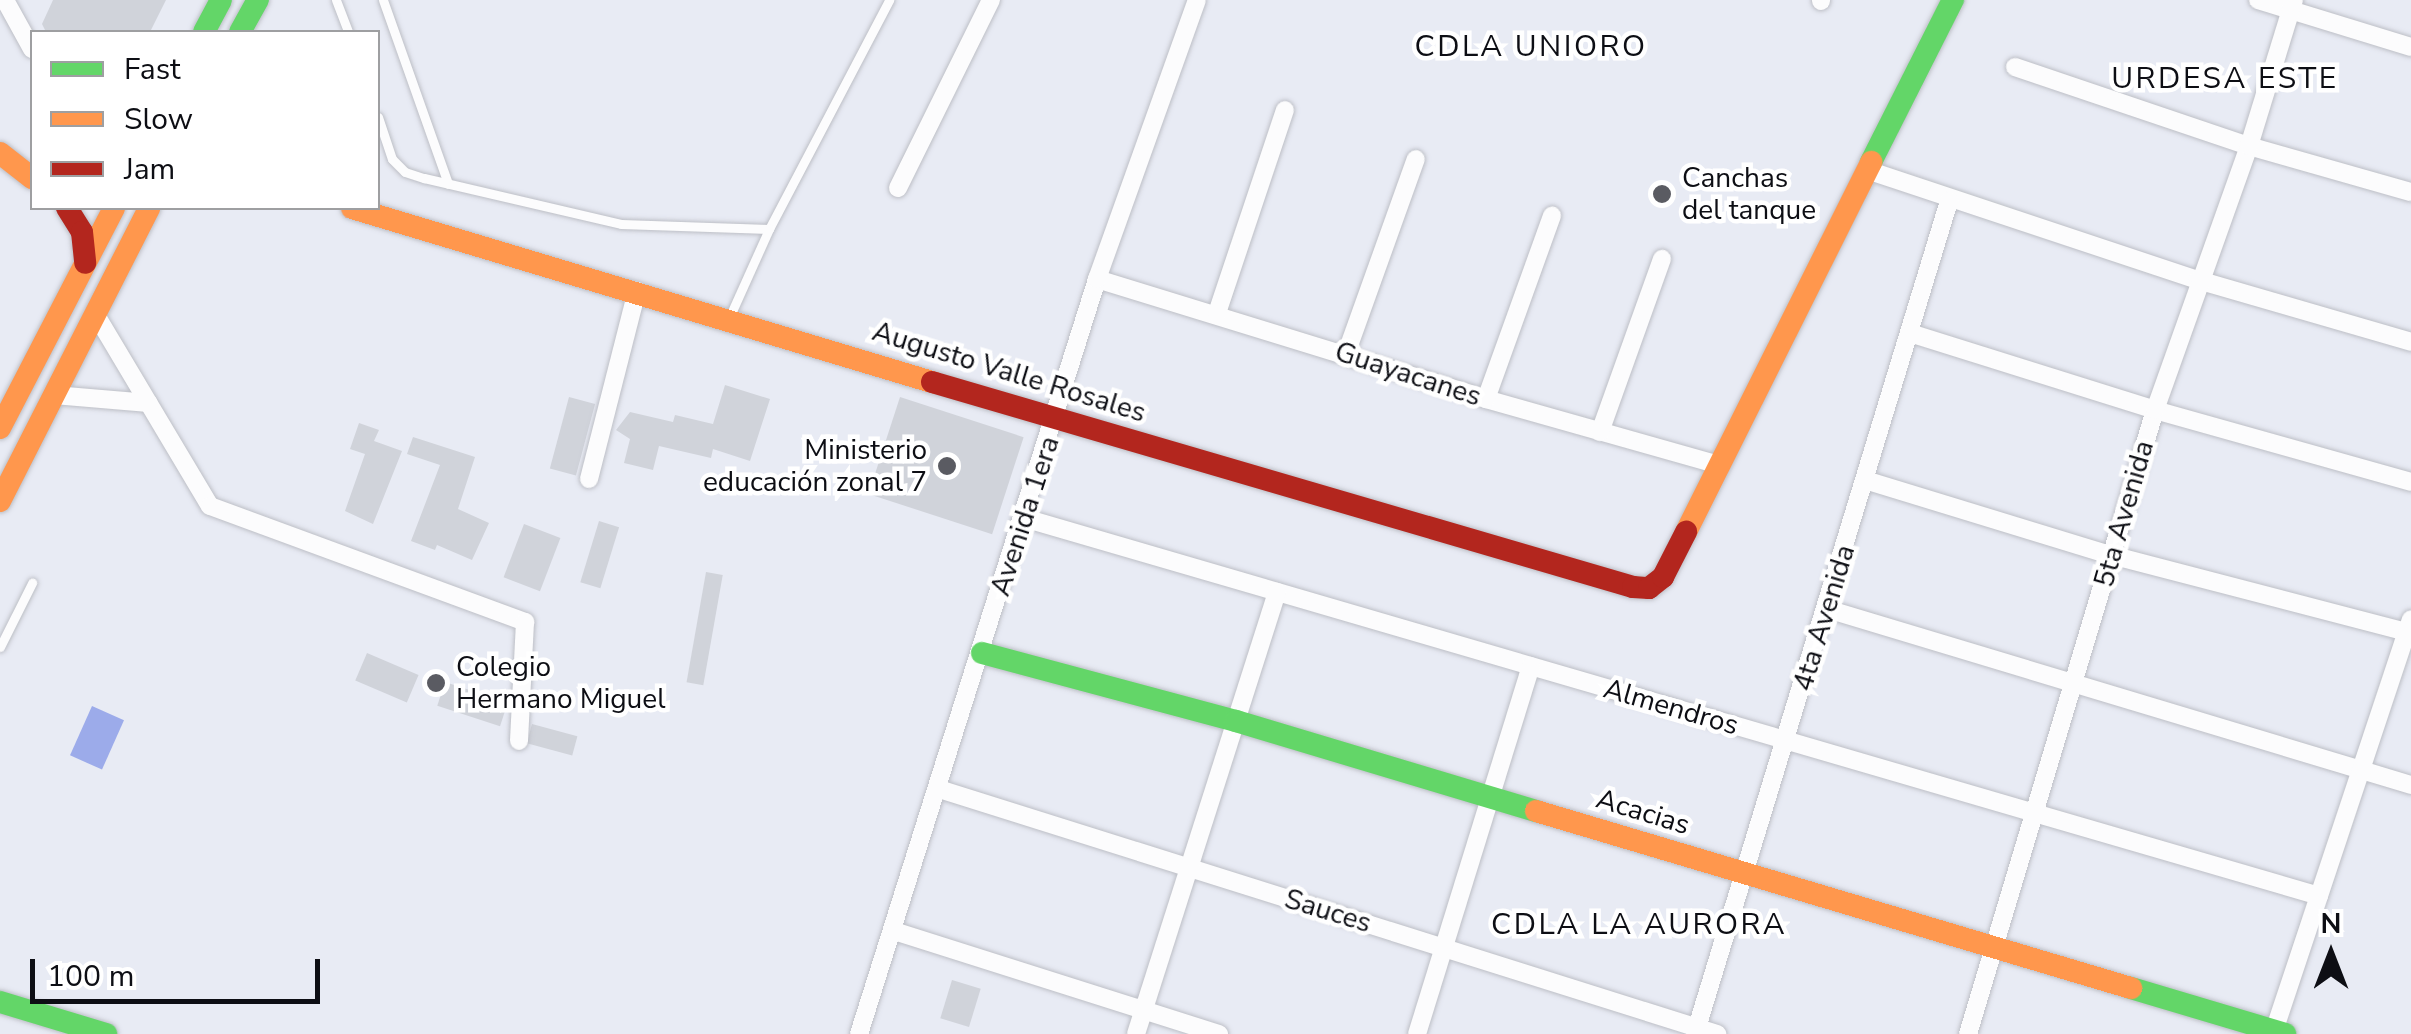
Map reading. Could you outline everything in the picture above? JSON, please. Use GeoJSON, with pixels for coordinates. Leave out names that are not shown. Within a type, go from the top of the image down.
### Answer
{"type":"FeatureCollection","features":[{"type":"Feature","properties":{"kind":"street"},"geometry":{"type":"LineString","coordinates":[[205,30],[221,0]]}},
{"type":"Feature","properties":{"kind":"street"},"geometry":{"type":"LineString","coordinates":[[241,30],[258,0]]}},
{"type":"Feature","properties":{"kind":"street"},"geometry":{"type":"LineString","coordinates":[[898,188],[991,0]]}},
{"type":"Feature","properties":{"kind":"street","name":"Avenida 1era"},"geometry":{"type":"LineString","coordinates":[[859,1034],[940,789],[1097,278],[1197,0]]}},
{"type":"Feature","properties":{"kind":"street"},"geometry":{"type":"LineString","coordinates":[[1720,465],[1954,0]]}},
{"type":"Feature","properties":{"kind":"street"},"geometry":{"type":"LineString","coordinates":[[2258,0],[2292,5],[2411,47]]}},
{"type":"Feature","properties":{"kind":"street"},"geometry":{"type":"LineString","coordinates":[[14,5],[30,43]]}},
{"type":"Feature","properties":{"kind":"street","name":"5ta Avenida"},"geometry":{"type":"LineString","coordinates":[[1968,1034],[2155,410],[2198,280],[2249,146],[2292,5]]}},
{"type":"Feature","properties":{"kind":"street"},"geometry":{"type":"LineString","coordinates":[[2015,67],[2249,146],[2411,192]]}},
{"type":"Feature","properties":{"kind":"street"},"geometry":{"type":"LineString","coordinates":[[1216,313],[1286,110]]}},
{"type":"Feature","properties":{"kind":"street"},"geometry":{"type":"LineString","coordinates":[[0,152],[30,161]]}},
{"type":"Feature","properties":{"kind":"street"},"geometry":{"type":"LineString","coordinates":[[0,152],[30,176]]}},
{"type":"Feature","properties":{"kind":"street"},"geometry":{"type":"LineString","coordinates":[[1346,354],[1416,159]]}},
{"type":"Feature","properties":{"kind":"street"},"geometry":{"type":"LineString","coordinates":[[1867,170],[1949,201],[2198,280],[2411,342]]}},
{"type":"Feature","properties":{"kind":"street","name":"4ta Avenida"},"geometry":{"type":"LineString","coordinates":[[1696,1031],[1747,874],[1949,201]]}},
{"type":"Feature","properties":{"kind":"street"},"geometry":{"type":"LineString","coordinates":[[68,210],[82,232],[85,266]]}},
{"type":"Feature","properties":{"kind":"street"},"geometry":{"type":"LineString","coordinates":[[0,428],[113,210]]}},
{"type":"Feature","properties":{"kind":"street"},"geometry":{"type":"LineString","coordinates":[[0,501],[148,210]]}},
{"type":"Feature","properties":{"kind":"street","name":"Augusto Valle Rosales"},"geometry":{"type":"LineString","coordinates":[[359,210],[1633,587],[1649,588],[1664,577],[1720,465]]}},
{"type":"Feature","properties":{"kind":"street"},"geometry":{"type":"LineString","coordinates":[[1486,400],[1552,216]]}},
{"type":"Feature","properties":{"kind":"street"},"geometry":{"type":"LineString","coordinates":[[1600,432],[1662,259]]}},
{"type":"Feature","properties":{"kind":"street","name":"Guayacanes"},"geometry":{"type":"LineString","coordinates":[[1097,278],[1486,400],[1720,465]]}},
{"type":"Feature","properties":{"kind":"street"},"geometry":{"type":"LineString","coordinates":[[590,479],[637,291]]}},
{"type":"Feature","properties":{"kind":"street"},"geometry":{"type":"LineString","coordinates":[[96,315],[210,506],[526,622],[519,741]]}},
{"type":"Feature","properties":{"kind":"street"},"geometry":{"type":"LineString","coordinates":[[1910,332],[2155,410],[2411,482]]}},
{"type":"Feature","properties":{"kind":"street"},"geometry":{"type":"LineString","coordinates":[[54,395],[149,403]]}},
{"type":"Feature","properties":{"kind":"street"},"geometry":{"type":"LineString","coordinates":[[1865,480],[2111,555],[2410,628],[2277,1033]]}},
{"type":"Feature","properties":{"kind":"street","name":"Almendros"},"geometry":{"type":"LineString","coordinates":[[1024,518],[2319,896]]}},
{"type":"Feature","properties":{"kind":"street"},"geometry":{"type":"LineString","coordinates":[[1136,1034],[1277,592]]}},
{"type":"Feature","properties":{"kind":"street"},"geometry":{"type":"LineString","coordinates":[[1827,609],[2411,785]]}},
{"type":"Feature","properties":{"kind":"street","name":"Acacias"},"geometry":{"type":"LineString","coordinates":[[982,653],[1236,721],[2277,1033]]}},
{"type":"Feature","properties":{"kind":"street"},"geometry":{"type":"LineString","coordinates":[[1416,1034],[1531,666]]}},
{"type":"Feature","properties":{"kind":"street","name":"Sauces"},"geometry":{"type":"LineString","coordinates":[[940,789],[1444,947],[1696,1031],[1717,1034]]}},
{"type":"Feature","properties":{"kind":"street"},"geometry":{"type":"LineString","coordinates":[[894,931],[1219,1034]]}},
{"type":"Feature","properties":{"kind":"street"},"geometry":{"type":"LineString","coordinates":[[0,1002],[106,1034]]}},
{"type":"Feature","properties":{"kind":"street"},"geometry":{"type":"LineString","coordinates":[[0,1017],[57,1034]]}},
{"type":"Feature","properties":{"kind":"lane"},"geometry":{"type":"LineString","coordinates":[[336,0],[347,30]]}},
{"type":"Feature","properties":{"kind":"lane"},"geometry":{"type":"LineString","coordinates":[[383,0],[448,184]]}},
{"type":"Feature","properties":{"kind":"lane"},"geometry":{"type":"LineString","coordinates":[[728,318],[769,229],[888,0]]}},
{"type":"Feature","properties":{"kind":"lane"},"geometry":{"type":"LineString","coordinates":[[380,123],[392,159],[404,172],[448,184],[621,224],[769,229]]}},
{"type":"Feature","properties":{"kind":"lane"},"geometry":{"type":"LineString","coordinates":[[0,646],[32,583]]}},
{"type":"Feature","properties":{"kind":"water"},"geometry":{"type":"Polygon","coordinates":[[[92,706],[124,720],[102,770],[70,755],[92,706]]]}},
{"type":"Feature","properties":{"kind":"building"},"geometry":{"type":"Polygon","coordinates":[[[53,0],[166,0],[151,30],[45,30],[42,24],[53,0]]]}},
{"type":"Feature","properties":{"kind":"building"},"geometry":{"type":"Polygon","coordinates":[[[725,385],[770,399],[750,461],[713,449],[711,458],[659,446],[653,470],[624,463],[630,439],[616,430],[630,412],[673,422],[675,415],[713,424],[725,385]]]}},
{"type":"Feature","properties":{"kind":"building"},"geometry":{"type":"Polygon","coordinates":[[[569,397],[595,404],[576,475],[550,468],[569,397]]]}},
{"type":"Feature","properties":{"kind":"building","name":"Ministerio educación zonal 7"},"geometry":{"type":"Polygon","coordinates":[[[900,397],[1024,437],[992,534],[868,494],[900,397]]]}},
{"type":"Feature","properties":{"kind":"building"},"geometry":{"type":"Polygon","coordinates":[[[359,423],[379,430],[374,441],[402,451],[373,524],[345,511],[365,454],[350,449],[359,423]]]}},
{"type":"Feature","properties":{"kind":"building"},"geometry":{"type":"Polygon","coordinates":[[[413,437],[475,457],[458,509],[489,523],[472,560],[437,545],[435,550],[411,541],[440,465],[407,454],[413,437]]]}},
{"type":"Feature","properties":{"kind":"building"},"geometry":{"type":"Polygon","coordinates":[[[599,521],[619,527],[600,588],[580,582],[599,521]]]}},
{"type":"Feature","properties":{"kind":"building"},"geometry":{"type":"Polygon","coordinates":[[[524,524],[560,538],[540,591],[504,577],[524,524]]]}},
{"type":"Feature","properties":{"kind":"building"},"geometry":{"type":"Polygon","coordinates":[[[706,572],[723,575],[703,685],[687,682],[706,572]]]}},
{"type":"Feature","properties":{"kind":"building"},"geometry":{"type":"Polygon","coordinates":[[[367,653],[419,675],[407,702],[355,681],[367,653]]]}},
{"type":"Feature","properties":{"kind":"building"},"geometry":{"type":"Polygon","coordinates":[[[445,682],[508,702],[500,726],[437,706],[445,682]]]}},
{"type":"Feature","properties":{"kind":"building"},"geometry":{"type":"Polygon","coordinates":[[[532,724],[577,736],[572,755],[527,743],[532,724]]]}},
{"type":"Feature","properties":{"kind":"building"},"geometry":{"type":"Polygon","coordinates":[[[952,980],[981,989],[969,1027],[940,1018],[952,980]]]}},
{"type":"Feature","properties":{"kind":"traffic: fast"},"geometry":{"type":"LineString","coordinates":[[205,30],[221,0]]}},
{"type":"Feature","properties":{"kind":"traffic: fast"},"geometry":{"type":"LineString","coordinates":[[241,30],[258,0]]}},
{"type":"Feature","properties":{"kind":"traffic: fast"},"geometry":{"type":"LineString","coordinates":[[1871,162],[1953,0]]}},
{"type":"Feature","properties":{"kind":"traffic: fast"},"geometry":{"type":"LineString","coordinates":[[982,653],[1236,721],[1536,811]]}},
{"type":"Feature","properties":{"kind":"traffic: fast"},"geometry":{"type":"LineString","coordinates":[[2131,988],[2285,1034]]}},
{"type":"Feature","properties":{"kind":"traffic: fast"},"geometry":{"type":"LineString","coordinates":[[0,1002],[106,1034]]}},
{"type":"Feature","properties":{"kind":"traffic: slow"},"geometry":{"type":"LineString","coordinates":[[0,153],[30,176]]}},
{"type":"Feature","properties":{"kind":"traffic: slow"},"geometry":{"type":"LineString","coordinates":[[1686,532],[1871,162]]}},
{"type":"Feature","properties":{"kind":"traffic: slow"},"geometry":{"type":"LineString","coordinates":[[0,428],[113,210]]}},
{"type":"Feature","properties":{"kind":"traffic: slow"},"geometry":{"type":"LineString","coordinates":[[0,501],[148,210]]}},
{"type":"Feature","properties":{"kind":"traffic: slow"},"geometry":{"type":"LineString","coordinates":[[359,210],[932,382]]}},
{"type":"Feature","properties":{"kind":"traffic: slow"},"geometry":{"type":"LineString","coordinates":[[1536,811],[2131,988]]}},
{"type":"Feature","properties":{"kind":"traffic: jam"},"geometry":{"type":"LineString","coordinates":[[68,210],[82,232],[85,263]]}},
{"type":"Feature","properties":{"kind":"traffic: jam"},"geometry":{"type":"LineString","coordinates":[[932,382],[1633,587],[1649,588],[1663,577],[1686,532]]}},
{"type":"Feature","properties":{"kind":"place","name":"Canchas del tanque"},"geometry":{"type":"Point","coordinates":[1662,194]}},
{"type":"Feature","properties":{"kind":"place","name":"Ministerio educación zonal 7"},"geometry":{"type":"Point","coordinates":[947,466]}},
{"type":"Feature","properties":{"kind":"place","name":"Colegio Hermano Miguel"},"geometry":{"type":"Point","coordinates":[436,683]}},
{"type":"Feature","properties":{"kind":"district","name":"CDLA UNIORO"},"geometry":{"type":"Point","coordinates":[1531,47]}},
{"type":"Feature","properties":{"kind":"district","name":"URDESA ESTE"},"geometry":{"type":"Point","coordinates":[2225,79]}},
{"type":"Feature","properties":{"kind":"district","name":"CDLA LA AURORA"},"geometry":{"type":"Point","coordinates":[1639,925]}}]}
